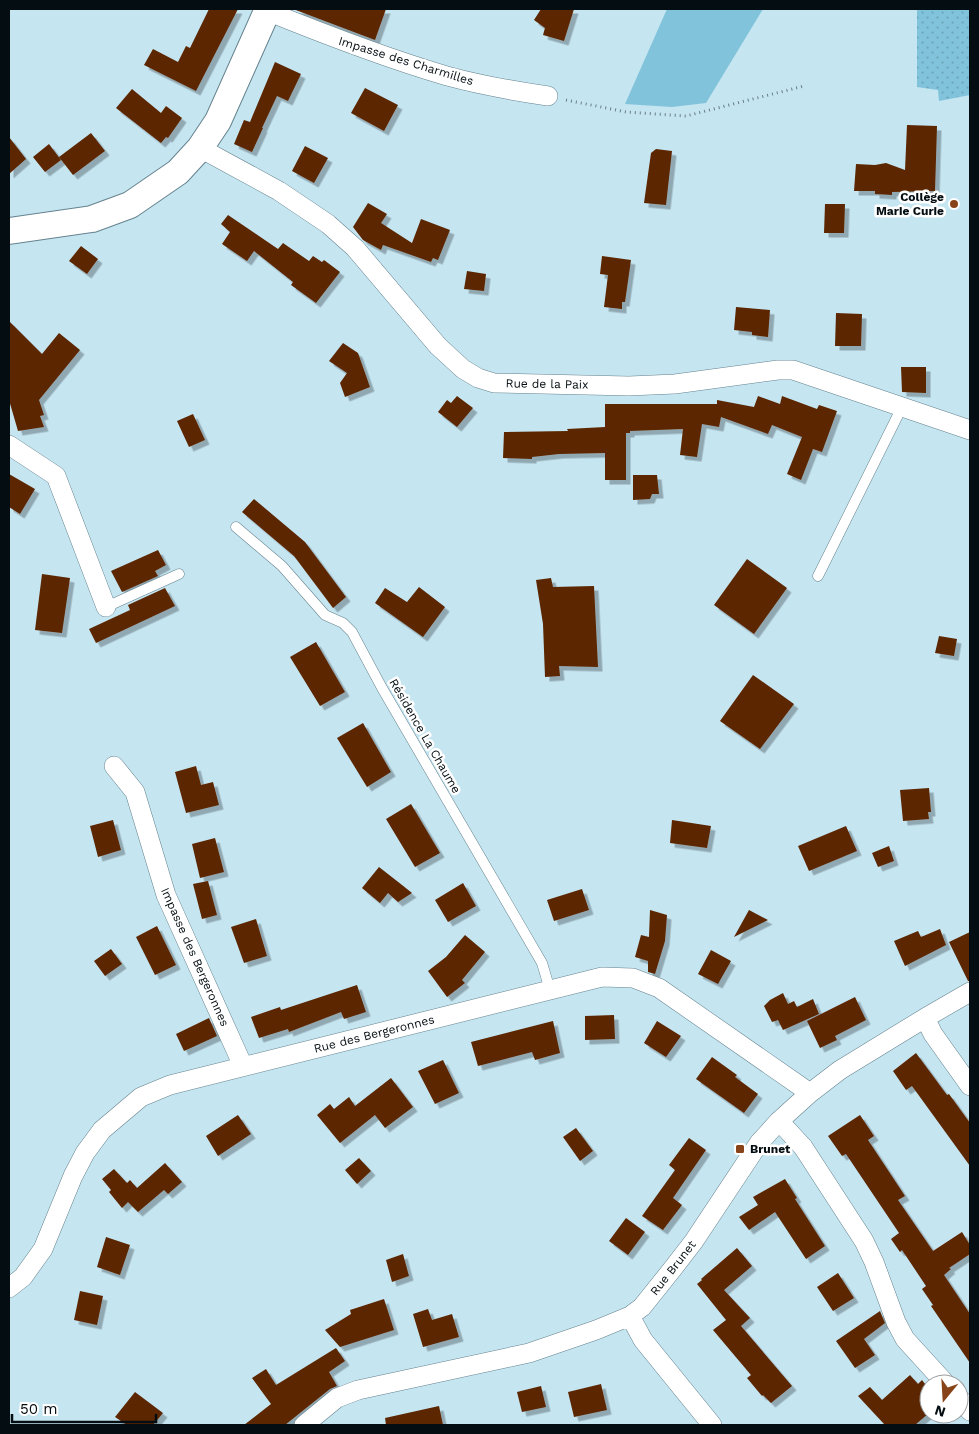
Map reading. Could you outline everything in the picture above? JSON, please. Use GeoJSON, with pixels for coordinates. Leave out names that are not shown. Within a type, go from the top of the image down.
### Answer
{"type":"FeatureCollection","features":[{"type":"Feature","properties":{"kind":"street","name":"Impasse des Charmilles"},"geometry":{"type":"LineString","coordinates":[[268,10],[337,39],[448,76],[488,86],[548,96]]}},
{"type":"Feature","properties":{"kind":"street"},"geometry":{"type":"LineString","coordinates":[[9,231],[92,219],[130,206],[178,172],[200,148],[218,121],[268,10]]}},
{"type":"Feature","properties":{"kind":"street","name":"Rue de la Paix"},"geometry":{"type":"LineString","coordinates":[[200,148],[279,191],[328,224],[355,248],[438,346],[463,369],[478,378],[494,383],[629,386],[675,384],[778,370],[793,370],[970,430]]}},
{"type":"Feature","properties":{"kind":"street"},"geometry":{"type":"LineString","coordinates":[[9,446],[56,476],[106,607]]}},
{"type":"Feature","properties":{"kind":"street","name":"Impasse des Bergeronnes"},"geometry":{"type":"LineString","coordinates":[[114,766],[135,792],[166,895],[243,1066]]}},
{"type":"Feature","properties":{"kind":"street","name":"Rue des Bergeronnes"},"geometry":{"type":"LineString","coordinates":[[9,1288],[23,1277],[43,1249],[73,1176],[86,1153],[102,1130],[141,1097],[170,1085],[602,976],[632,978],[659,988],[810,1093]]}},
{"type":"Feature","properties":{"kind":"street","name":"Rue Brunet"},"geometry":{"type":"LineString","coordinates":[[304,1425],[337,1398],[358,1390],[529,1353],[630,1316],[642,1307],[694,1241],[759,1143],[779,1121],[810,1093],[840,1070],[970,992]]}},
{"type":"Feature","properties":{"kind":"street"},"geometry":{"type":"LineString","coordinates":[[924,1018],[933,1034],[970,1086]]}},
{"type":"Feature","properties":{"kind":"street"},"geometry":{"type":"LineString","coordinates":[[779,1121],[803,1147],[864,1241],[874,1262],[896,1322],[905,1339],[937,1374]]}},
{"type":"Feature","properties":{"kind":"street"},"geometry":{"type":"LineString","coordinates":[[630,1316],[643,1340],[712,1425]]}},
{"type":"Feature","properties":{"kind":"lane"},"geometry":{"type":"LineString","coordinates":[[818,576],[902,407]]}},
{"type":"Feature","properties":{"kind":"lane","name":"Résidence La Chaume"},"geometry":{"type":"LineString","coordinates":[[236,527],[282,566],[325,614],[343,623],[352,632],[382,688],[542,963],[550,990]]}},
{"type":"Feature","properties":{"kind":"lane"},"geometry":{"type":"LineString","coordinates":[[106,607],[179,574]]}},
{"type":"Feature","properties":{"kind":"path"},"geometry":{"type":"LineString","coordinates":[[548,96],[626,112],[686,116],[804,86]]}},
{"type":"Feature","properties":{"kind":"shaded area"},"geometry":{"type":"Polygon","coordinates":[[[667,9],[763,9],[706,103],[672,107],[625,104],[667,9]]]}},
{"type":"Feature","properties":{"kind":"shaded area"},"geometry":{"type":"Polygon","coordinates":[[[917,9],[970,9],[970,95],[939,101],[938,90],[917,87],[917,9]]]}},
{"type":"Feature","properties":{"kind":"building"},"geometry":{"type":"Polygon","coordinates":[[[209,9],[238,9],[196,91],[144,65],[153,49],[178,62],[186,46],[190,48],[209,9]]]}},
{"type":"Feature","properties":{"kind":"building"},"geometry":{"type":"Polygon","coordinates":[[[293,9],[386,9],[375,40],[293,9]]]}},
{"type":"Feature","properties":{"kind":"building"},"geometry":{"type":"Polygon","coordinates":[[[541,9],[574,9],[564,41],[543,35],[545,28],[534,20],[541,9]]]}},
{"type":"Feature","properties":{"kind":"building"},"geometry":{"type":"Polygon","coordinates":[[[275,62],[301,74],[288,101],[277,96],[252,152],[234,144],[244,120],[250,122],[275,62]]]}},
{"type":"Feature","properties":{"kind":"building"},"geometry":{"type":"Polygon","coordinates":[[[365,88],[398,105],[384,131],[351,113],[365,88]]]}},
{"type":"Feature","properties":{"kind":"building"},"geometry":{"type":"Polygon","coordinates":[[[132,89],[161,113],[166,106],[182,118],[168,138],[166,137],[161,143],[116,108],[132,89]]]}},
{"type":"Feature","properties":{"kind":"building"},"geometry":{"type":"Polygon","coordinates":[[[907,125],[937,126],[935,191],[892,192],[892,195],[875,194],[875,191],[854,191],[856,164],[875,165],[886,163],[905,170],[907,125]]]}},
{"type":"Feature","properties":{"kind":"building"},"geometry":{"type":"Polygon","coordinates":[[[91,133],[105,151],[73,175],[59,157],[91,133]]]}},
{"type":"Feature","properties":{"kind":"building"},"geometry":{"type":"Polygon","coordinates":[[[9,137],[26,159],[9,174],[9,137]]]}},
{"type":"Feature","properties":{"kind":"building"},"geometry":{"type":"Polygon","coordinates":[[[49,144],[61,160],[45,172],[33,157],[49,144]]]}},
{"type":"Feature","properties":{"kind":"building"},"geometry":{"type":"Polygon","coordinates":[[[305,146],[328,158],[314,183],[292,171],[305,146]]]}},
{"type":"Feature","properties":{"kind":"building"},"geometry":{"type":"Polygon","coordinates":[[[656,149],[672,151],[666,205],[644,203],[651,153],[656,149]]]}},
{"type":"Feature","properties":{"kind":"building"},"geometry":{"type":"Polygon","coordinates":[[[368,203],[387,214],[381,223],[412,243],[421,219],[450,230],[438,260],[433,258],[431,262],[383,245],[381,250],[363,240],[353,227],[368,203]]]}},
{"type":"Feature","properties":{"kind":"building"},"geometry":{"type":"Polygon","coordinates":[[[825,204],[845,204],[844,233],[824,233],[825,204]]]}},
{"type":"Feature","properties":{"kind":"building"},"geometry":{"type":"Polygon","coordinates":[[[228,215],[278,249],[283,243],[309,261],[313,256],[322,262],[324,260],[340,272],[316,303],[291,285],[293,282],[254,251],[247,261],[222,244],[230,232],[221,224],[228,215]]]}},
{"type":"Feature","properties":{"kind":"building"},"geometry":{"type":"Polygon","coordinates":[[[81,246],[98,259],[87,274],[69,261],[81,246]]]}},
{"type":"Feature","properties":{"kind":"building"},"geometry":{"type":"Polygon","coordinates":[[[602,256],[631,260],[625,302],[622,302],[622,309],[604,307],[608,275],[600,274],[602,256]]]}},
{"type":"Feature","properties":{"kind":"building"},"geometry":{"type":"Polygon","coordinates":[[[467,271],[486,274],[484,291],[464,289],[467,271]]]}},
{"type":"Feature","properties":{"kind":"building"},"geometry":{"type":"Polygon","coordinates":[[[736,307],[770,310],[768,337],[752,335],[752,332],[734,330],[736,307]]]}},
{"type":"Feature","properties":{"kind":"building"},"geometry":{"type":"Polygon","coordinates":[[[836,313],[862,314],[861,346],[835,346],[836,313]]]}},
{"type":"Feature","properties":{"kind":"building"},"geometry":{"type":"Polygon","coordinates":[[[9,321],[42,354],[59,333],[80,350],[39,400],[44,415],[40,416],[44,427],[18,431],[9,400],[9,321]]]}},
{"type":"Feature","properties":{"kind":"building"},"geometry":{"type":"Polygon","coordinates":[[[343,343],[358,353],[370,387],[345,397],[340,383],[347,373],[329,361],[343,343]]]}},
{"type":"Feature","properties":{"kind":"building"},"geometry":{"type":"Polygon","coordinates":[[[901,367],[926,367],[926,393],[902,392],[901,367]]]}},
{"type":"Feature","properties":{"kind":"building"},"geometry":{"type":"Polygon","coordinates":[[[457,396],[473,408],[457,427],[438,412],[447,400],[451,403],[457,396]]]}},
{"type":"Feature","properties":{"kind":"building"},"geometry":{"type":"Polygon","coordinates":[[[758,396],[780,404],[782,396],[817,409],[819,405],[837,411],[822,452],[813,449],[801,480],[787,474],[802,437],[772,425],[768,434],[721,417],[719,427],[702,424],[697,457],[680,455],[683,429],[630,431],[630,433],[626,433],[626,480],[605,480],[605,453],[559,454],[532,457],[532,459],[503,458],[504,432],[568,431],[567,429],[605,427],[605,404],[717,404],[717,400],[754,407],[758,396]]]}},
{"type":"Feature","properties":{"kind":"building"},"geometry":{"type":"Polygon","coordinates":[[[193,414],[205,440],[189,447],[177,421],[193,414]]]}},
{"type":"Feature","properties":{"kind":"building"},"geometry":{"type":"Polygon","coordinates":[[[9,474],[35,489],[20,514],[9,507],[9,474]]]}},
{"type":"Feature","properties":{"kind":"building"},"geometry":{"type":"Polygon","coordinates":[[[633,475],[657,475],[659,494],[652,494],[650,499],[633,500],[633,475]]]}},
{"type":"Feature","properties":{"kind":"building"},"geometry":{"type":"Polygon","coordinates":[[[254,499],[305,542],[346,597],[333,608],[294,556],[242,512],[254,499]]]}},
{"type":"Feature","properties":{"kind":"building"},"geometry":{"type":"Polygon","coordinates":[[[158,550],[166,565],[155,571],[158,576],[122,592],[111,571],[158,550]]]}},
{"type":"Feature","properties":{"kind":"building"},"geometry":{"type":"Polygon","coordinates":[[[747,559],[787,588],[754,634],[714,605],[747,559]]]}},
{"type":"Feature","properties":{"kind":"building"},"geometry":{"type":"Polygon","coordinates":[[[42,574],[70,578],[62,633],[35,630],[42,574]]]}},
{"type":"Feature","properties":{"kind":"building"},"geometry":{"type":"Polygon","coordinates":[[[551,578],[553,587],[594,586],[598,667],[559,666],[560,676],[545,677],[543,624],[536,580],[551,578]]]}},
{"type":"Feature","properties":{"kind":"building"},"geometry":{"type":"Polygon","coordinates":[[[419,587],[445,607],[423,637],[375,603],[385,588],[407,602],[419,587]]]}},
{"type":"Feature","properties":{"kind":"building"},"geometry":{"type":"Polygon","coordinates":[[[165,588],[175,606],[96,643],[89,629],[130,610],[128,605],[165,588]]]}},
{"type":"Feature","properties":{"kind":"building"},"geometry":{"type":"Polygon","coordinates":[[[939,636],[957,639],[954,656],[935,653],[939,636]]]}},
{"type":"Feature","properties":{"kind":"building"},"geometry":{"type":"Polygon","coordinates":[[[316,642],[345,692],[320,706],[290,657],[316,642]]]}},
{"type":"Feature","properties":{"kind":"building"},"geometry":{"type":"Polygon","coordinates":[[[753,675],[794,704],[760,749],[720,721],[753,675]]]}},
{"type":"Feature","properties":{"kind":"building"},"geometry":{"type":"Polygon","coordinates":[[[363,723],[391,772],[367,787],[337,738],[363,723]]]}},
{"type":"Feature","properties":{"kind":"building"},"geometry":{"type":"Polygon","coordinates":[[[196,766],[201,785],[213,782],[219,805],[186,813],[175,772],[196,766]]]}},
{"type":"Feature","properties":{"kind":"building"},"geometry":{"type":"Polygon","coordinates":[[[929,788],[931,812],[928,812],[929,819],[903,821],[900,790],[929,788]]]}},
{"type":"Feature","properties":{"kind":"building"},"geometry":{"type":"Polygon","coordinates":[[[411,804],[440,853],[415,867],[386,819],[411,804]]]}},
{"type":"Feature","properties":{"kind":"building"},"geometry":{"type":"Polygon","coordinates":[[[113,820],[121,850],[98,857],[90,826],[113,820]]]}},
{"type":"Feature","properties":{"kind":"building"},"geometry":{"type":"Polygon","coordinates":[[[672,820],[711,826],[707,848],[670,843],[672,820]]]}},
{"type":"Feature","properties":{"kind":"building"},"geometry":{"type":"Polygon","coordinates":[[[846,826],[857,851],[809,871],[798,846],[846,826]]]}},
{"type":"Feature","properties":{"kind":"building"},"geometry":{"type":"Polygon","coordinates":[[[215,838],[224,872],[200,878],[192,844],[215,838]]]}},
{"type":"Feature","properties":{"kind":"building"},"geometry":{"type":"Polygon","coordinates":[[[889,846],[894,861],[878,867],[872,853],[889,846]]]}},
{"type":"Feature","properties":{"kind":"building"},"geometry":{"type":"Polygon","coordinates":[[[379,867],[412,893],[398,902],[388,893],[380,903],[362,888],[379,867]]]}},
{"type":"Feature","properties":{"kind":"building"},"geometry":{"type":"Polygon","coordinates":[[[208,881],[217,915],[202,919],[193,884],[208,881]]]}},
{"type":"Feature","properties":{"kind":"building"},"geometry":{"type":"Polygon","coordinates":[[[463,883],[476,906],[448,922],[435,900],[463,883]]]}},
{"type":"Feature","properties":{"kind":"building"},"geometry":{"type":"Polygon","coordinates":[[[582,889],[589,910],[554,921],[547,900],[582,889]]]}},
{"type":"Feature","properties":{"kind":"building"},"geometry":{"type":"Polygon","coordinates":[[[650,910],[667,915],[665,941],[655,974],[648,972],[648,961],[635,957],[641,935],[649,937],[650,910]]]}},
{"type":"Feature","properties":{"kind":"building"},"geometry":{"type":"Polygon","coordinates":[[[749,910],[768,920],[734,937],[749,910]]]}},
{"type":"Feature","properties":{"kind":"building"},"geometry":{"type":"Polygon","coordinates":[[[256,919],[267,956],[244,963],[231,927],[256,919]]]}},
{"type":"Feature","properties":{"kind":"building"},"geometry":{"type":"Polygon","coordinates":[[[157,926],[176,965],[155,975],[136,937],[157,926]]]}},
{"type":"Feature","properties":{"kind":"building"},"geometry":{"type":"Polygon","coordinates":[[[940,929],[946,945],[905,966],[894,941],[918,931],[921,937],[940,929]]]}},
{"type":"Feature","properties":{"kind":"building"},"geometry":{"type":"Polygon","coordinates":[[[970,932],[970,981],[968,981],[949,942],[970,932]]]}},
{"type":"Feature","properties":{"kind":"building"},"geometry":{"type":"Polygon","coordinates":[[[465,935],[485,952],[462,980],[465,983],[447,997],[428,971],[446,957],[465,935]]]}},
{"type":"Feature","properties":{"kind":"building"},"geometry":{"type":"Polygon","coordinates":[[[111,949],[122,964],[105,976],[94,961],[111,949]]]}},
{"type":"Feature","properties":{"kind":"building"},"geometry":{"type":"Polygon","coordinates":[[[711,950],[731,961],[718,984],[698,974],[711,950]]]}},
{"type":"Feature","properties":{"kind":"building"},"geometry":{"type":"Polygon","coordinates":[[[357,985],[366,1012],[344,1019],[341,1012],[289,1032],[288,1029],[259,1038],[251,1017],[280,1007],[281,1010],[357,985]]]}},
{"type":"Feature","properties":{"kind":"building"},"geometry":{"type":"Polygon","coordinates":[[[783,993],[788,1004],[794,1001],[797,1007],[813,999],[819,1014],[783,1030],[778,1020],[772,1022],[764,1006],[770,1000],[783,993]]]}},
{"type":"Feature","properties":{"kind":"building"},"geometry":{"type":"Polygon","coordinates":[[[855,997],[866,1020],[835,1036],[837,1040],[820,1048],[807,1021],[855,997]]]}},
{"type":"Feature","properties":{"kind":"building"},"geometry":{"type":"Polygon","coordinates":[[[614,1015],[615,1039],[585,1040],[585,1016],[614,1015]]]}},
{"type":"Feature","properties":{"kind":"building"},"geometry":{"type":"Polygon","coordinates":[[[209,1018],[217,1036],[184,1051],[176,1034],[209,1018]]]}},
{"type":"Feature","properties":{"kind":"building"},"geometry":{"type":"Polygon","coordinates":[[[553,1021],[560,1053],[535,1060],[532,1052],[478,1066],[471,1042],[553,1021]]]}},
{"type":"Feature","properties":{"kind":"building"},"geometry":{"type":"Polygon","coordinates":[[[657,1021],[681,1036],[666,1057],[644,1043],[657,1021]]]}},
{"type":"Feature","properties":{"kind":"building"},"geometry":{"type":"Polygon","coordinates":[[[916,1053],[970,1123],[970,1166],[912,1086],[906,1090],[893,1071],[916,1053]]]}},
{"type":"Feature","properties":{"kind":"building"},"geometry":{"type":"Polygon","coordinates":[[[712,1057],[737,1075],[735,1077],[758,1094],[744,1113],[696,1079],[712,1057]]]}},
{"type":"Feature","properties":{"kind":"building"},"geometry":{"type":"Polygon","coordinates":[[[443,1060],[459,1093],[435,1104],[418,1071],[443,1060]]]}},
{"type":"Feature","properties":{"kind":"building"},"geometry":{"type":"Polygon","coordinates":[[[391,1078],[413,1107],[385,1128],[375,1115],[340,1143],[317,1115],[330,1104],[334,1109],[349,1097],[355,1106],[391,1078]]]}},
{"type":"Feature","properties":{"kind":"building"},"geometry":{"type":"Polygon","coordinates":[[[238,1115],[251,1134],[218,1156],[206,1136],[238,1115]]]}},
{"type":"Feature","properties":{"kind":"building"},"geometry":{"type":"Polygon","coordinates":[[[860,1115],[874,1136],[868,1140],[905,1196],[898,1200],[933,1251],[962,1232],[970,1245],[970,1254],[949,1268],[951,1269],[944,1275],[970,1314],[970,1363],[931,1306],[933,1305],[922,1289],[926,1286],[902,1250],[900,1252],[891,1239],[899,1233],[846,1154],[842,1156],[828,1136],[860,1115]]]}},
{"type":"Feature","properties":{"kind":"building"},"geometry":{"type":"Polygon","coordinates":[[[576,1128],[593,1151],[580,1161],[563,1137],[576,1128]]]}},
{"type":"Feature","properties":{"kind":"building"},"geometry":{"type":"Polygon","coordinates":[[[689,1138],[706,1150],[673,1198],[682,1205],[663,1230],[642,1216],[675,1170],[669,1165],[689,1138]]]}},
{"type":"Feature","properties":{"kind":"building"},"geometry":{"type":"Polygon","coordinates":[[[359,1158],[371,1171],[357,1184],[345,1170],[359,1158]]]}},
{"type":"Feature","properties":{"kind":"building"},"geometry":{"type":"Polygon","coordinates":[[[165,1163],[182,1182],[168,1194],[164,1190],[138,1212],[128,1202],[122,1208],[109,1192],[111,1190],[102,1179],[114,1169],[127,1183],[130,1180],[137,1188],[165,1163]]]}},
{"type":"Feature","properties":{"kind":"building"},"geometry":{"type":"Polygon","coordinates":[[[785,1179],[797,1198],[795,1199],[825,1246],[806,1259],[775,1212],[749,1230],[739,1217],[758,1205],[753,1197],[785,1179]]]}},
{"type":"Feature","properties":{"kind":"building"},"geometry":{"type":"Polygon","coordinates":[[[626,1218],[645,1232],[628,1255],[609,1241],[626,1218]]]}},
{"type":"Feature","properties":{"kind":"building"},"geometry":{"type":"Polygon","coordinates":[[[106,1237],[130,1245],[120,1275],[97,1267],[106,1237]]]}},
{"type":"Feature","properties":{"kind":"building"},"geometry":{"type":"Polygon","coordinates":[[[737,1248],[752,1266],[724,1290],[750,1318],[741,1326],[792,1386],[771,1403],[762,1396],[747,1378],[751,1375],[713,1330],[726,1320],[697,1284],[737,1248]]]}},
{"type":"Feature","properties":{"kind":"building"},"geometry":{"type":"Polygon","coordinates":[[[403,1254],[409,1276],[392,1282],[386,1260],[403,1254]]]}},
{"type":"Feature","properties":{"kind":"building"},"geometry":{"type":"Polygon","coordinates":[[[838,1273],[854,1298],[833,1311],[817,1287],[838,1273]]]}},
{"type":"Feature","properties":{"kind":"building"},"geometry":{"type":"Polygon","coordinates":[[[80,1291],[103,1296],[97,1325],[74,1320],[80,1291]]]}},
{"type":"Feature","properties":{"kind":"building"},"geometry":{"type":"Polygon","coordinates":[[[384,1299],[394,1330],[340,1347],[325,1330],[351,1314],[350,1310],[384,1299]]]}},
{"type":"Feature","properties":{"kind":"building"},"geometry":{"type":"Polygon","coordinates":[[[428,1309],[432,1320],[452,1314],[459,1337],[423,1347],[413,1314],[428,1309]]]}},
{"type":"Feature","properties":{"kind":"building"},"geometry":{"type":"Polygon","coordinates":[[[880,1311],[885,1323],[864,1339],[875,1355],[855,1368],[836,1341],[880,1311]]]}},
{"type":"Feature","properties":{"kind":"building"},"geometry":{"type":"Polygon","coordinates":[[[336,1348],[345,1361],[329,1372],[337,1386],[330,1389],[285,1425],[244,1425],[271,1404],[252,1378],[266,1369],[276,1385],[336,1348]]]}},
{"type":"Feature","properties":{"kind":"building"},"geometry":{"type":"Polygon","coordinates":[[[910,1375],[919,1383],[919,1422],[915,1425],[885,1425],[858,1396],[870,1387],[882,1400],[910,1375]]]}},
{"type":"Feature","properties":{"kind":"building"},"geometry":{"type":"Polygon","coordinates":[[[601,1384],[607,1410],[574,1417],[568,1392],[601,1384]]]}},
{"type":"Feature","properties":{"kind":"building"},"geometry":{"type":"Polygon","coordinates":[[[541,1386],[546,1407],[522,1412],[517,1392],[541,1386]]]}},
{"type":"Feature","properties":{"kind":"building"},"geometry":{"type":"Polygon","coordinates":[[[135,1392],[163,1413],[153,1425],[127,1425],[115,1417],[135,1392]]]}},
{"type":"Feature","properties":{"kind":"building"},"geometry":{"type":"Polygon","coordinates":[[[439,1406],[443,1425],[386,1425],[385,1418],[439,1406]]]}},
{"type":"Feature","properties":{"kind":"place","name":"Collège Marie Curie"},"geometry":{"type":"Point","coordinates":[954,204]}},
{"type":"Feature","properties":{"kind":"place","name":"Brunet"},"geometry":{"type":"Point","coordinates":[740,1149]}}]}
